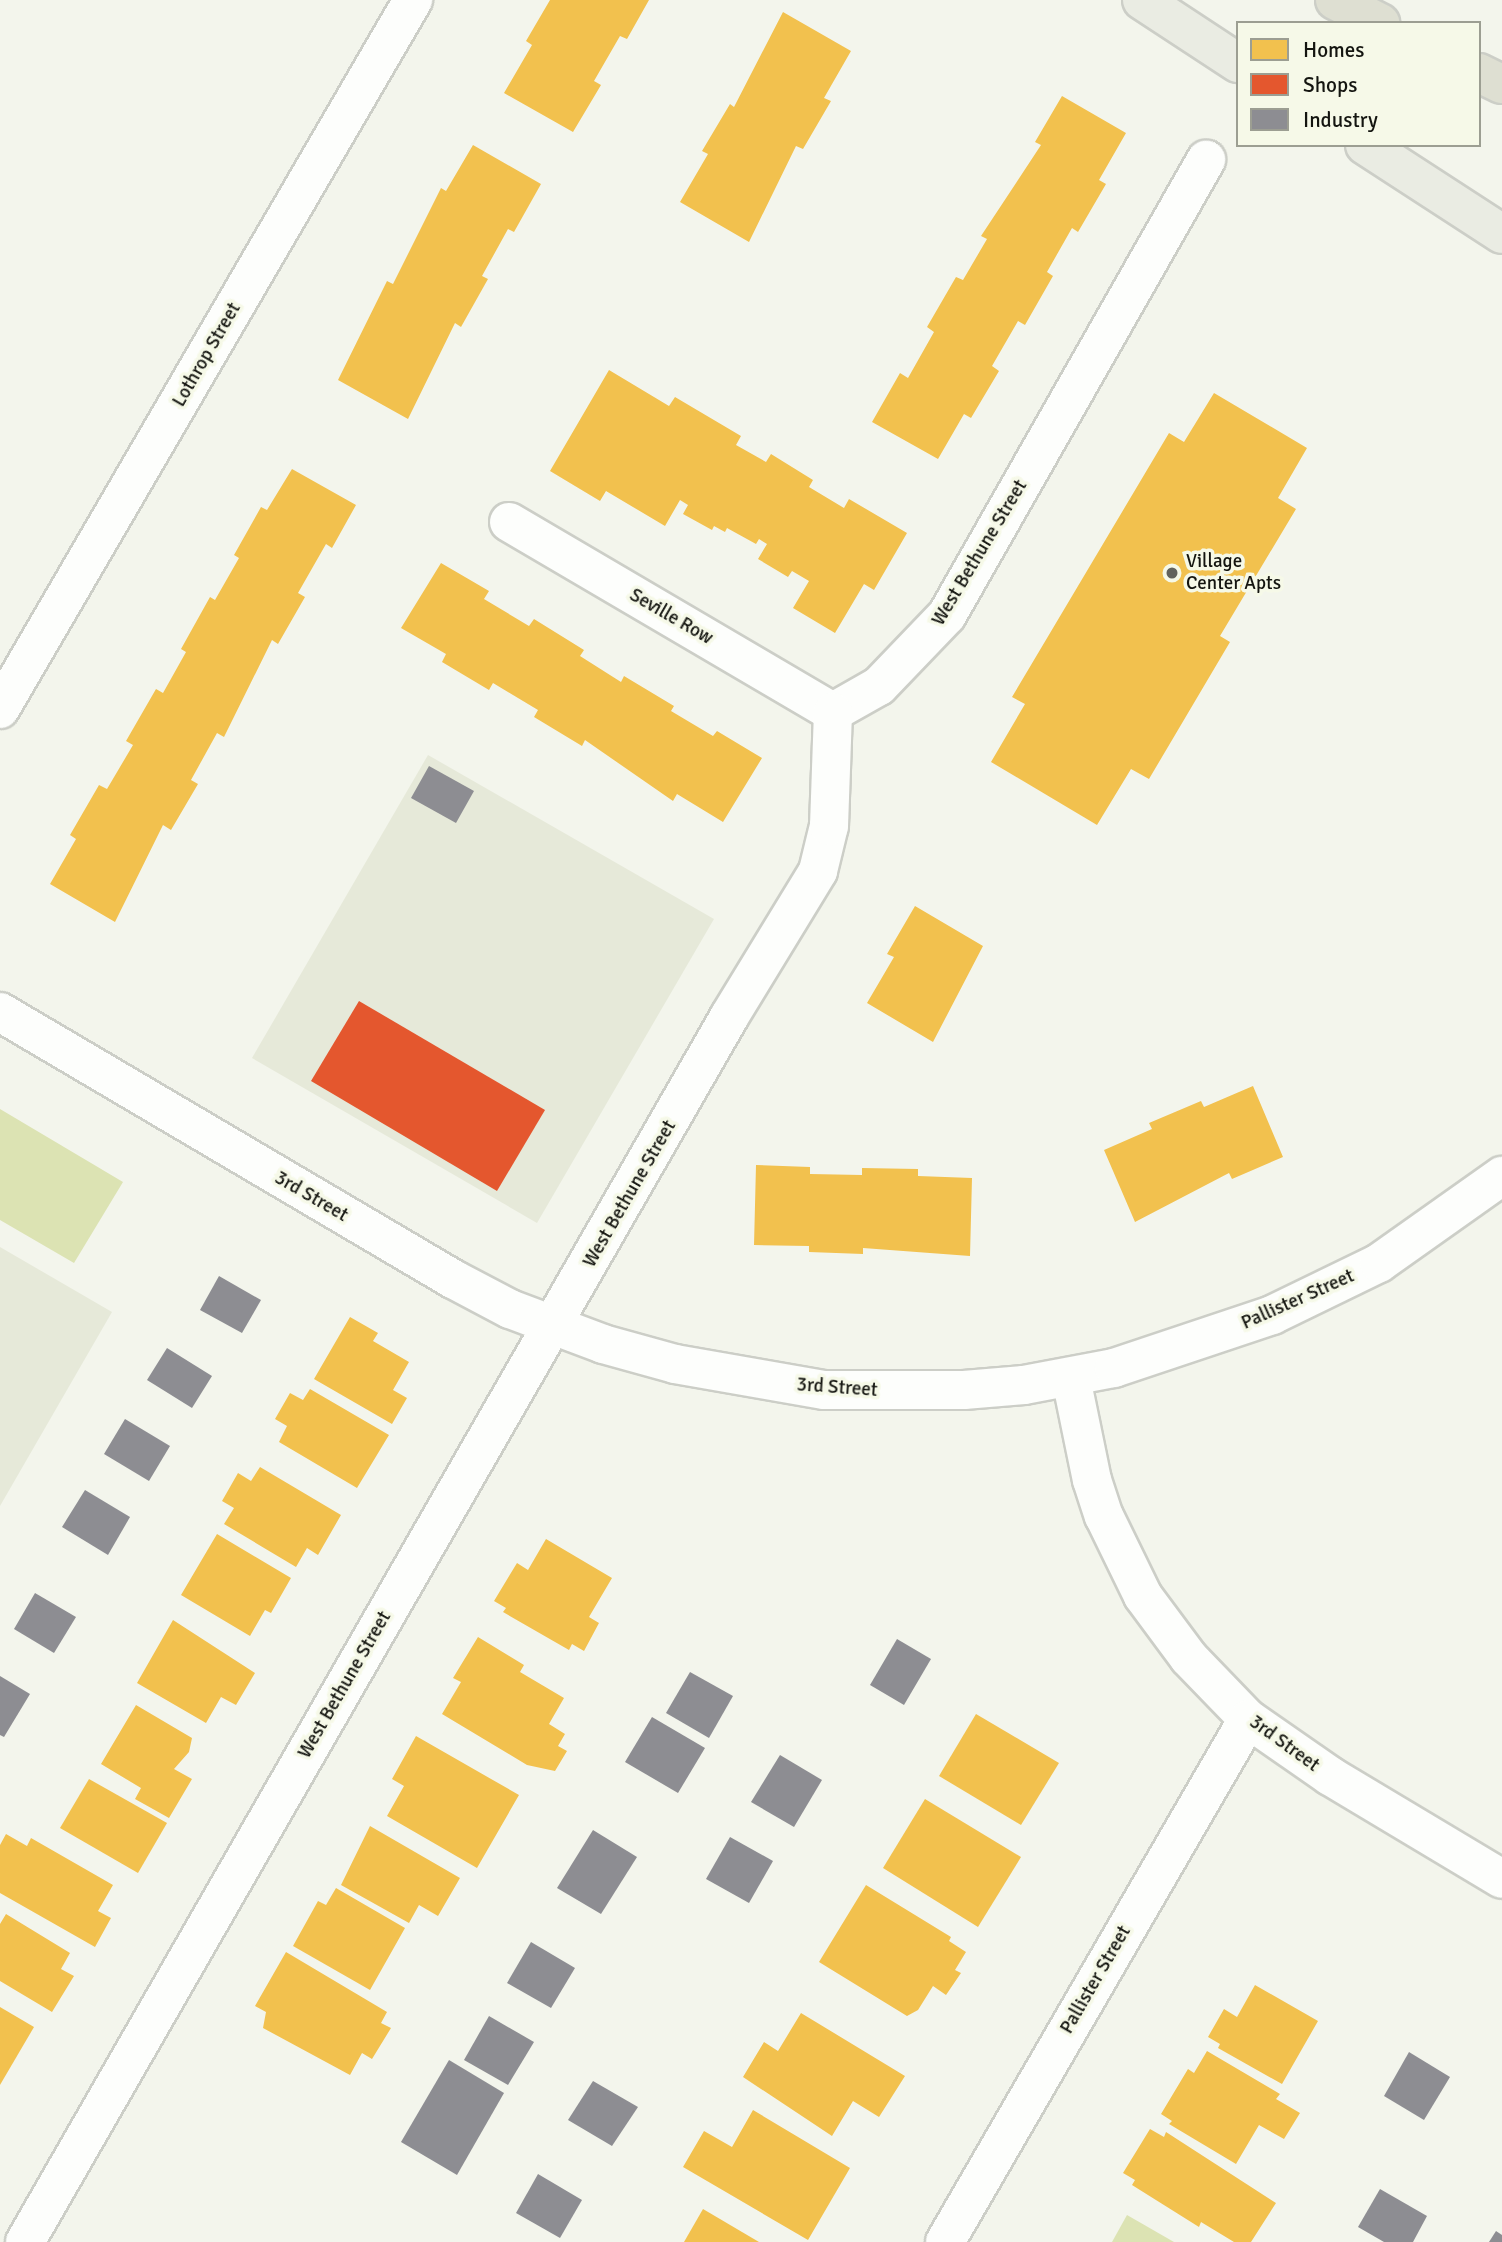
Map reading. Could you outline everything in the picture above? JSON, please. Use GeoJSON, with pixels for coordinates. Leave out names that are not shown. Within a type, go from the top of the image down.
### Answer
{"type":"FeatureCollection","features":[{"type":"Feature","properties":{"kind":"highway"},"geometry":{"type":"LineString","coordinates":[[1335,0],[1376,21]]}},
{"type":"Feature","properties":{"kind":"highway"},"geometry":{"type":"LineString","coordinates":[[1481,74],[1502,84]]}},
{"type":"Feature","properties":{"kind":"main road"},"geometry":{"type":"LineString","coordinates":[[1142,0],[1236,62]]}},
{"type":"Feature","properties":{"kind":"main road"},"geometry":{"type":"LineString","coordinates":[[1368,147],[1502,234]]}},
{"type":"Feature","properties":{"kind":"street","name":"Lothrop Street"},"geometry":{"type":"LineString","coordinates":[[0,709],[413,0]]}},
{"type":"Feature","properties":{"kind":"street","name":"West Bethune Street"},"geometry":{"type":"LineString","coordinates":[[25,2242],[551,1326],[818,871],[830,826],[833,712],[879,686],[947,615],[1206,160]]}},
{"type":"Feature","properties":{"kind":"street","name":"Seville Row"},"geometry":{"type":"LineString","coordinates":[[509,522],[833,712]]}},
{"type":"Feature","properties":{"kind":"street","name":"3rd Street"},"geometry":{"type":"LineString","coordinates":[[0,1013],[453,1279],[551,1326],[675,1364],[824,1390],[964,1390],[1071,1378],[1092,1480],[1143,1596],[1189,1658],[1248,1719],[1330,1776],[1502,1879]]}},
{"type":"Feature","properties":{"kind":"street","name":"Pallister Street"},"geometry":{"type":"LineString","coordinates":[[1071,1378],[1114,1368],[1272,1315],[1379,1263],[1502,1176]]}},
{"type":"Feature","properties":{"kind":"street","name":"Pallister Street"},"geometry":{"type":"LineString","coordinates":[[945,2242],[1248,1719]]}},
{"type":"Feature","properties":{"kind":"shaded area"},"geometry":{"type":"Polygon","coordinates":[[[428,755],[714,919],[537,1223],[252,1058],[428,755]]]}},
{"type":"Feature","properties":{"kind":"shaded area"},"geometry":{"type":"Polygon","coordinates":[[[0,1247],[112,1312],[0,1506],[0,1247]]]}},
{"type":"Feature","properties":{"kind":"green space"},"geometry":{"type":"Polygon","coordinates":[[[0,1109],[123,1182],[74,1263],[0,1220],[0,1109]]]}},
{"type":"Feature","properties":{"kind":"green space"},"geometry":{"type":"Polygon","coordinates":[[[1127,2215],[1174,2242],[1112,2242],[1127,2215]]]}},
{"type":"Feature","properties":{"kind":"building: Homes"},"geometry":{"type":"Polygon","coordinates":[[[550,0],[649,0],[627,39],[620,36],[594,81],[601,85],[573,132],[504,93],[532,45],[526,41],[550,0]]]}},
{"type":"Feature","properties":{"kind":"building: Homes"},"geometry":{"type":"Polygon","coordinates":[[[783,12],[851,51],[824,98],[831,101],[803,149],[796,146],[749,242],[680,202],[708,154],[702,151],[730,104],[734,107],[783,12]]]}},
{"type":"Feature","properties":{"kind":"building: Homes"},"geometry":{"type":"Polygon","coordinates":[[[1062,96],[1126,133],[1099,180],[1106,184],[1078,232],[1072,228],[1047,272],[1053,276],[1025,325],[1018,321],[992,366],[999,371],[971,418],[964,414],[938,459],[872,422],[900,373],[908,378],[934,332],[927,327],[956,277],[963,280],[987,239],[981,236],[1041,145],[1035,142],[1062,96]]]}},
{"type":"Feature","properties":{"kind":"building: Homes"},"geometry":{"type":"Polygon","coordinates":[[[473,145],[541,184],[514,232],[508,229],[482,276],[488,279],[461,327],[455,323],[408,419],[338,380],[387,281],[393,284],[441,188],[446,191],[473,145]]]}},
{"type":"Feature","properties":{"kind":"building: Homes"},"geometry":{"type":"Polygon","coordinates":[[[609,370],[669,406],[675,397],[741,436],[736,445],[766,462],[771,454],[813,480],[809,487],[844,508],[849,499],[907,533],[874,590],[864,584],[835,633],[793,608],[809,581],[792,571],[788,577],[758,559],[767,544],[759,539],[756,544],[727,528],[725,532],[714,526],[712,530],[683,514],[688,505],[680,500],[665,526],[606,491],[600,501],[550,471],[609,370]]]}},
{"type":"Feature","properties":{"kind":"building: Homes","name":"Village Center Apts"},"geometry":{"type":"Polygon","coordinates":[[[1214,393],[1307,448],[1278,498],[1296,509],[1220,636],[1230,642],[1149,779],[1131,769],[1097,825],[991,762],[1025,704],[1012,697],[1169,433],[1184,442],[1214,393]]]}},
{"type":"Feature","properties":{"kind":"building: Homes"},"geometry":{"type":"Polygon","coordinates":[[[292,469],[356,505],[332,548],[326,544],[298,593],[305,597],[278,644],[272,640],[224,737],[217,733],[191,780],[198,784],[171,830],[163,825],[115,922],[50,884],[76,839],[70,835],[99,785],[107,789],[133,745],[126,741],[156,689],[163,693],[186,652],[181,649],[210,597],[215,600],[239,558],[234,555],[261,507],[267,510],[292,469]]]}},
{"type":"Feature","properties":{"kind":"building: Homes"},"geometry":{"type":"Polygon","coordinates":[[[441,563],[489,591],[484,599],[529,626],[534,619],[584,650],[580,656],[621,682],[624,676],[674,706],[671,711],[713,736],[717,731],[762,758],[723,822],[677,794],[673,801],[585,740],[582,746],[534,717],[538,710],[493,683],[489,690],[442,662],[446,654],[401,628],[441,563]]]}},
{"type":"Feature","properties":{"kind":"building: Homes"},"geometry":{"type":"Polygon","coordinates":[[[915,906],[983,946],[933,1042],[867,1003],[894,957],[887,954],[915,906]]]}},
{"type":"Feature","properties":{"kind":"building: Homes"},"geometry":{"type":"Polygon","coordinates":[[[1253,1086],[1283,1157],[1232,1179],[1229,1173],[1135,1222],[1104,1150],[1152,1129],[1149,1123],[1201,1101],[1204,1107],[1253,1086]]]}},
{"type":"Feature","properties":{"kind":"building: Homes"},"geometry":{"type":"Polygon","coordinates":[[[756,1165],[810,1167],[810,1174],[862,1175],[862,1168],[918,1169],[918,1176],[972,1178],[970,1256],[863,1248],[863,1254],[809,1252],[809,1246],[754,1245],[756,1165]]]}},
{"type":"Feature","properties":{"kind":"building: Homes"},"geometry":{"type":"Polygon","coordinates":[[[350,1317],[378,1333],[373,1341],[409,1362],[393,1390],[407,1398],[392,1424],[314,1379],[350,1317]]]}},
{"type":"Feature","properties":{"kind":"building: Homes"},"geometry":{"type":"Polygon","coordinates":[[[310,1389],[389,1435],[357,1488],[279,1442],[287,1426],[275,1419],[290,1393],[303,1400],[310,1389]]]}},
{"type":"Feature","properties":{"kind":"building: Homes"},"geometry":{"type":"Polygon","coordinates":[[[260,1467],[341,1515],[318,1555],[307,1548],[296,1567],[224,1524],[234,1508],[222,1501],[238,1473],[251,1481],[260,1467]]]}},
{"type":"Feature","properties":{"kind":"building: Homes"},"geometry":{"type":"Polygon","coordinates":[[[217,1534],[291,1578],[271,1613],[265,1610],[250,1636],[181,1595],[217,1534]]]}},
{"type":"Feature","properties":{"kind":"building: Homes"},"geometry":{"type":"Polygon","coordinates":[[[546,1539],[612,1578],[589,1617],[599,1623],[584,1651],[572,1644],[569,1650],[503,1612],[506,1608],[494,1601],[517,1563],[528,1570],[546,1539]]]}},
{"type":"Feature","properties":{"kind":"building: Homes"},"geometry":{"type":"Polygon","coordinates":[[[173,1620],[255,1673],[236,1705],[221,1697],[206,1723],[137,1683],[173,1620]]]}},
{"type":"Feature","properties":{"kind":"building: Homes"},"geometry":{"type":"Polygon","coordinates":[[[478,1637],[524,1665],[520,1672],[564,1698],[549,1724],[565,1734],[558,1746],[567,1751],[555,1771],[527,1765],[442,1714],[461,1682],[453,1678],[478,1637]]]}},
{"type":"Feature","properties":{"kind":"building: Homes"},"geometry":{"type":"Polygon","coordinates":[[[136,1705],[192,1738],[189,1752],[174,1769],[192,1779],[169,1818],[135,1799],[141,1788],[101,1764],[136,1705]]]}},
{"type":"Feature","properties":{"kind":"building: Homes"},"geometry":{"type":"Polygon","coordinates":[[[976,1714],[1059,1763],[1021,1825],[939,1776],[976,1714]]]}},
{"type":"Feature","properties":{"kind":"building: Homes"},"geometry":{"type":"Polygon","coordinates":[[[416,1736],[519,1795],[477,1868],[387,1816],[404,1786],[392,1779],[416,1736]]]}},
{"type":"Feature","properties":{"kind":"building: Homes"},"geometry":{"type":"Polygon","coordinates":[[[89,1779],[167,1823],[138,1873],[60,1828],[89,1779]]]}},
{"type":"Feature","properties":{"kind":"building: Homes"},"geometry":{"type":"Polygon","coordinates":[[[925,1799],[1021,1857],[978,1927],[883,1868],[925,1799]]]}},
{"type":"Feature","properties":{"kind":"building: Homes"},"geometry":{"type":"Polygon","coordinates":[[[370,1826],[460,1878],[438,1916],[419,1905],[409,1923],[341,1885],[370,1826]]]}},
{"type":"Feature","properties":{"kind":"building: Homes"},"geometry":{"type":"Polygon","coordinates":[[[6,1834],[27,1846],[31,1838],[113,1885],[98,1911],[111,1918],[95,1947],[0,1893],[0,1845],[6,1834]]]}},
{"type":"Feature","properties":{"kind":"building: Homes"},"geometry":{"type":"Polygon","coordinates":[[[866,1885],[951,1937],[949,1941],[966,1952],[955,1970],[961,1973],[946,1995],[933,1986],[918,2010],[907,2016],[819,1962],[866,1885]]]}},
{"type":"Feature","properties":{"kind":"building: Homes"},"geometry":{"type":"Polygon","coordinates":[[[336,1888],[405,1928],[370,1990],[293,1946],[318,1901],[326,1905],[336,1888]]]}},
{"type":"Feature","properties":{"kind":"building: Homes"},"geometry":{"type":"Polygon","coordinates":[[[6,1914],[70,1953],[61,1969],[74,1976],[52,2012],[0,1981],[0,1924],[6,1914]]]}},
{"type":"Feature","properties":{"kind":"building: Homes"},"geometry":{"type":"Polygon","coordinates":[[[286,1952],[387,2012],[381,2023],[391,2028],[372,2059],[362,2053],[350,2075],[263,2028],[266,2012],[255,2006],[286,1952]]]}},
{"type":"Feature","properties":{"kind":"building: Homes"},"geometry":{"type":"Polygon","coordinates":[[[1255,1985],[1318,2021],[1282,2084],[1218,2048],[1220,2044],[1208,2037],[1224,2009],[1237,2017],[1255,1985]]]}},
{"type":"Feature","properties":{"kind":"building: Homes"},"geometry":{"type":"Polygon","coordinates":[[[0,2007],[34,2027],[0,2085],[0,2007]]]}},
{"type":"Feature","properties":{"kind":"building: Homes"},"geometry":{"type":"Polygon","coordinates":[[[801,2013],[905,2076],[879,2117],[853,2101],[832,2136],[743,2077],[764,2042],[778,2051],[801,2013]]]}},
{"type":"Feature","properties":{"kind":"building: Homes"},"geometry":{"type":"Polygon","coordinates":[[[1207,2051],[1280,2094],[1276,2099],[1300,2113],[1284,2139],[1259,2125],[1236,2164],[1169,2124],[1172,2121],[1161,2114],[1188,2069],[1194,2073],[1207,2051]]]}},
{"type":"Feature","properties":{"kind":"building: Homes"},"geometry":{"type":"Polygon","coordinates":[[[753,2110],[850,2168],[808,2240],[683,2167],[704,2131],[732,2147],[753,2110]]]}},
{"type":"Feature","properties":{"kind":"building: Homes"},"geometry":{"type":"Polygon","coordinates":[[[1150,2129],[1164,2137],[1166,2132],[1276,2203],[1251,2242],[1234,2242],[1201,2222],[1199,2227],[1132,2185],[1135,2180],[1123,2173],[1150,2129]]]}},
{"type":"Feature","properties":{"kind":"building: Homes"},"geometry":{"type":"Polygon","coordinates":[[[703,2209],[759,2242],[684,2242],[703,2209]]]}},
{"type":"Feature","properties":{"kind":"building: Shops"},"geometry":{"type":"Polygon","coordinates":[[[359,1001],[545,1110],[497,1191],[311,1081],[359,1001]]]}},
{"type":"Feature","properties":{"kind":"building: Industry"},"geometry":{"type":"Polygon","coordinates":[[[429,766],[474,791],[456,823],[411,798],[429,766]]]}},
{"type":"Feature","properties":{"kind":"building: Industry"},"geometry":{"type":"Polygon","coordinates":[[[219,1276],[261,1300],[242,1333],[200,1310],[219,1276]]]}},
{"type":"Feature","properties":{"kind":"building: Industry"},"geometry":{"type":"Polygon","coordinates":[[[167,1348],[212,1376],[192,1408],[147,1380],[167,1348]]]}},
{"type":"Feature","properties":{"kind":"building: Industry"},"geometry":{"type":"Polygon","coordinates":[[[125,1419],[170,1446],[149,1481],[104,1454],[125,1419]]]}},
{"type":"Feature","properties":{"kind":"building: Industry"},"geometry":{"type":"Polygon","coordinates":[[[85,1490],[130,1517],[108,1555],[62,1527],[85,1490]]]}},
{"type":"Feature","properties":{"kind":"building: Industry"},"geometry":{"type":"Polygon","coordinates":[[[35,1593],[76,1617],[54,1653],[14,1629],[35,1593]]]}},
{"type":"Feature","properties":{"kind":"building: Industry"},"geometry":{"type":"Polygon","coordinates":[[[897,1639],[931,1659],[904,1705],[870,1685],[897,1639]]]}},
{"type":"Feature","properties":{"kind":"building: Industry"},"geometry":{"type":"Polygon","coordinates":[[[690,1672],[733,1696],[709,1738],[666,1713],[690,1672]]]}},
{"type":"Feature","properties":{"kind":"building: Industry"},"geometry":{"type":"Polygon","coordinates":[[[0,1676],[30,1694],[4,1737],[0,1735],[0,1676]]]}},
{"type":"Feature","properties":{"kind":"building: Industry"},"geometry":{"type":"Polygon","coordinates":[[[652,1717],[705,1748],[678,1793],[625,1762],[652,1717]]]}},
{"type":"Feature","properties":{"kind":"building: Industry"},"geometry":{"type":"Polygon","coordinates":[[[780,1755],[822,1780],[794,1827],[751,1802],[780,1755]]]}},
{"type":"Feature","properties":{"kind":"building: Industry"},"geometry":{"type":"Polygon","coordinates":[[[593,1830],[637,1857],[601,1914],[557,1888],[593,1830]]]}},
{"type":"Feature","properties":{"kind":"building: Industry"},"geometry":{"type":"Polygon","coordinates":[[[730,1837],[773,1861],[749,1903],[706,1879],[730,1837]]]}},
{"type":"Feature","properties":{"kind":"building: Industry"},"geometry":{"type":"Polygon","coordinates":[[[531,1942],[575,1968],[551,2008],[507,1983],[531,1942]]]}},
{"type":"Feature","properties":{"kind":"building: Industry"},"geometry":{"type":"Polygon","coordinates":[[[489,2016],[534,2042],[508,2085],[464,2060],[489,2016]]]}},
{"type":"Feature","properties":{"kind":"building: Industry"},"geometry":{"type":"Polygon","coordinates":[[[1409,2052],[1450,2077],[1424,2120],[1384,2096],[1409,2052]]]}},
{"type":"Feature","properties":{"kind":"building: Industry"},"geometry":{"type":"Polygon","coordinates":[[[449,2060],[504,2093],[457,2175],[401,2142],[449,2060]]]}},
{"type":"Feature","properties":{"kind":"building: Industry"},"geometry":{"type":"Polygon","coordinates":[[[593,2081],[638,2107],[612,2146],[568,2120],[593,2081]]]}},
{"type":"Feature","properties":{"kind":"building: Industry"},"geometry":{"type":"Polygon","coordinates":[[[538,2174],[582,2200],[560,2238],[516,2213],[538,2174]]]}},
{"type":"Feature","properties":{"kind":"building: Industry"},"geometry":{"type":"Polygon","coordinates":[[[1380,2189],[1427,2216],[1413,2242],[1384,2242],[1358,2227],[1380,2189]]]}},
{"type":"Feature","properties":{"kind":"building: Industry"},"geometry":{"type":"Polygon","coordinates":[[[1496,2231],[1502,2235],[1502,2242],[1489,2242],[1496,2231]]]}},
{"type":"Feature","properties":{"kind":"place","name":"Village Center Apts"},"geometry":{"type":"Point","coordinates":[1172,573]}}]}
